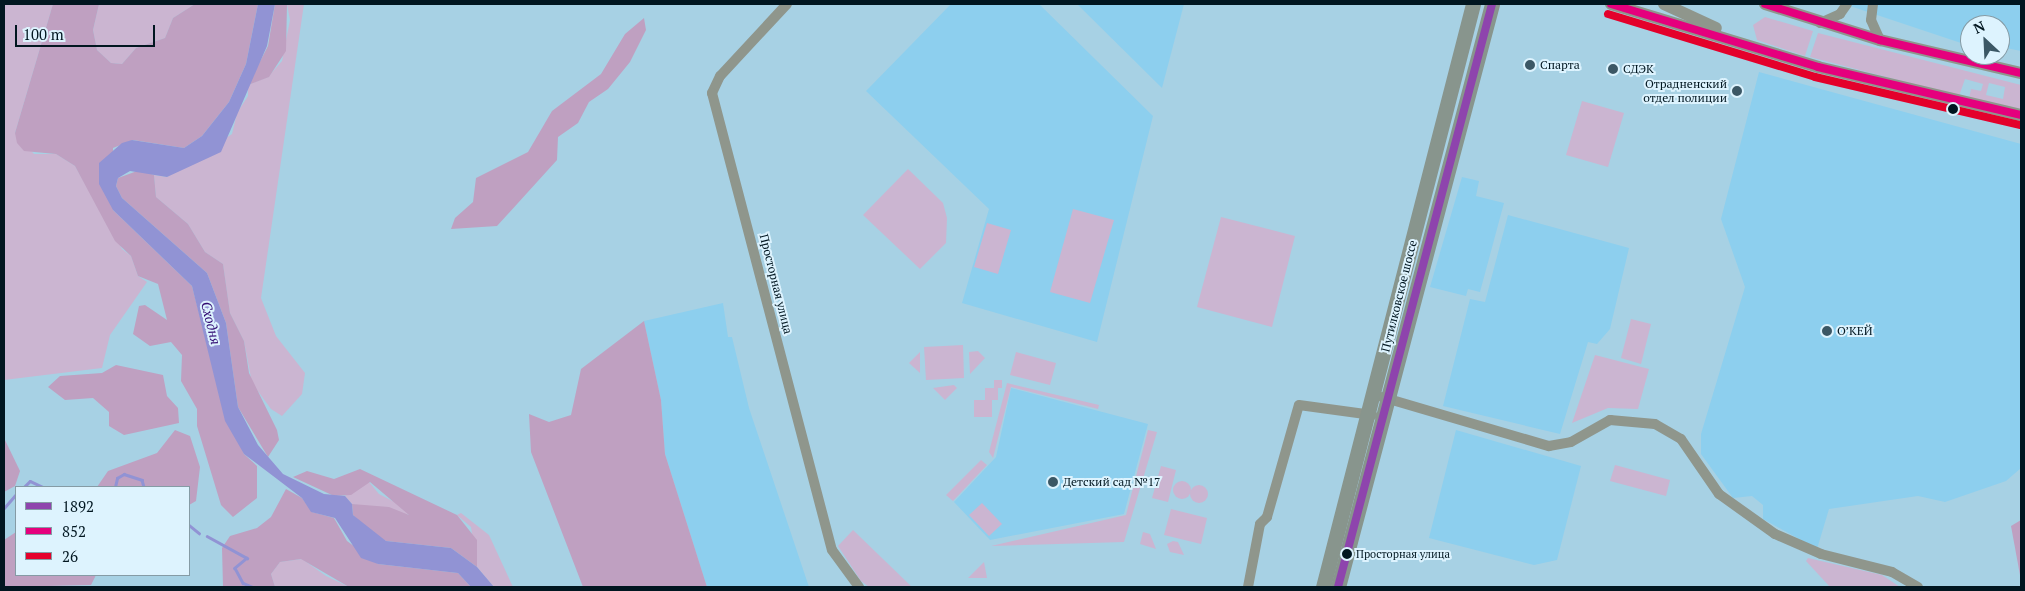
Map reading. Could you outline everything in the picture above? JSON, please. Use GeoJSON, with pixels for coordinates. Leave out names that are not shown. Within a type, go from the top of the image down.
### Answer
{"type":"FeatureCollection","features":[{"type":"Feature","properties":{"kind":"main road","name":"Путилковское шоссе"},"geometry":{"type":"LineString","coordinates":[[1338,587],[1376,416],[1373,395],[1474,4]]}},
{"type":"Feature","properties":{"kind":"main road","name":"Путилковское шоссе"},"geometry":{"type":"LineString","coordinates":[[1323,587],[1376,416],[1388,399],[1492,4]]}},
{"type":"Feature","properties":{"kind":"street","name":"Просторная улица"},"geometry":{"type":"LineString","coordinates":[[787,4],[720,76],[712,93],[832,550],[859,587]]}},
{"type":"Feature","properties":{"kind":"street"},"geometry":{"type":"LineString","coordinates":[[1612,4],[1757,48],[1955,103],[2021,115]]}},
{"type":"Feature","properties":{"kind":"street"},"geometry":{"type":"LineString","coordinates":[[1664,4],[1757,48]]}},
{"type":"Feature","properties":{"kind":"street"},"geometry":{"type":"LineString","coordinates":[[1765,4],[1818,23],[1880,40],[2021,73]]}},
{"type":"Feature","properties":{"kind":"street"},"geometry":{"type":"LineString","coordinates":[[1818,23],[1840,14],[1847,4]]}},
{"type":"Feature","properties":{"kind":"street"},"geometry":{"type":"LineString","coordinates":[[1873,4],[1871,20],[1880,40]]}},
{"type":"Feature","properties":{"kind":"street"},"geometry":{"type":"LineString","coordinates":[[1373,395],[1549,446],[1571,442],[1610,420],[1655,424],[1681,439],[1719,494],[1775,534],[1791,543],[1918,587]]}},
{"type":"Feature","properties":{"kind":"street"},"geometry":{"type":"LineString","coordinates":[[1248,587],[1260,524],[1267,517],[1299,405],[1376,416]]}},
{"type":"Feature","properties":{"kind":"shaded area"},"geometry":{"type":"Polygon","coordinates":[[[4,4],[53,4],[15,133],[34,154],[56,154],[75,166],[122,249],[131,256],[138,276],[147,282],[110,335],[102,368],[4,380],[4,4]]]}},
{"type":"Feature","properties":{"kind":"shaded area"},"geometry":{"type":"Polygon","coordinates":[[[53,4],[99,4],[93,30],[97,50],[111,63],[122,64],[136,48],[165,38],[173,18],[195,4],[258,4],[246,64],[229,102],[202,136],[184,148],[133,140],[113,148],[113,210],[192,286],[221,398],[244,454],[257,466],[257,498],[233,517],[221,505],[197,426],[197,409],[181,381],[182,355],[171,342],[150,346],[133,334],[139,306],[145,305],[167,320],[158,284],[138,276],[131,256],[115,241],[75,166],[56,154],[24,151],[17,143],[15,133],[53,4]]]}},
{"type":"Feature","properties":{"kind":"shaded area"},"geometry":{"type":"Polygon","coordinates":[[[99,4],[195,4],[173,18],[165,38],[136,48],[122,64],[111,63],[97,50],[93,30],[99,4]]]}},
{"type":"Feature","properties":{"kind":"shaded area"},"geometry":{"type":"Polygon","coordinates":[[[275,4],[287,4],[286,51],[269,77],[248,85],[268,46],[275,4]]]}},
{"type":"Feature","properties":{"kind":"shaded area"},"geometry":{"type":"Polygon","coordinates":[[[287,4],[304,4],[261,298],[276,336],[305,373],[302,394],[282,416],[271,409],[252,383],[244,341],[230,313],[223,264],[205,252],[188,224],[156,197],[154,175],[167,177],[232,134],[237,113],[248,96],[248,85],[268,77],[282,61],[290,20],[287,4]]]}},
{"type":"Feature","properties":{"kind":"shaded area"},"geometry":{"type":"Polygon","coordinates":[[[951,4],[1039,4],[1153,116],[1097,342],[962,303],[989,209],[866,91],[951,4]]]}},
{"type":"Feature","properties":{"kind":"shaded area"},"geometry":{"type":"Polygon","coordinates":[[[1077,4],[1184,4],[1162,88],[1077,4]]]}},
{"type":"Feature","properties":{"kind":"shaded area"},"geometry":{"type":"Polygon","coordinates":[[[1844,4],[2021,4],[2021,51],[2010,49],[2010,15],[1960,15],[1960,43],[1844,4]]]}},
{"type":"Feature","properties":{"kind":"shaded area"},"geometry":{"type":"Polygon","coordinates":[[[1765,17],[1813,31],[1805,56],[1757,40],[1753,25],[1765,17]]]}},
{"type":"Feature","properties":{"kind":"shaded area"},"geometry":{"type":"Polygon","coordinates":[[[644,18],[646,30],[630,62],[608,89],[589,102],[578,123],[558,137],[557,160],[497,226],[451,229],[455,218],[473,202],[476,178],[528,152],[552,111],[601,74],[625,34],[644,18]]]}},
{"type":"Feature","properties":{"kind":"shaded area"},"geometry":{"type":"Polygon","coordinates":[[[1818,33],[2021,85],[2021,109],[1969,99],[1971,89],[1981,91],[1983,84],[1965,79],[1959,96],[1810,57],[1818,33]],[[1989,83],[1986,95],[2003,99],[2005,87],[1989,83]]]}},
{"type":"Feature","properties":{"kind":"shaded area"},"geometry":{"type":"Polygon","coordinates":[[[1759,72],[2021,144],[2021,468],[2006,481],[1945,502],[1918,496],[1829,509],[1817,549],[1763,519],[1763,505],[1752,496],[1733,498],[1701,454],[1701,434],[1745,287],[1721,219],[1759,72]]]}},
{"type":"Feature","properties":{"kind":"shaded area"},"geometry":{"type":"Polygon","coordinates":[[[1582,101],[1624,113],[1608,167],[1566,155],[1582,101]]]}},
{"type":"Feature","properties":{"kind":"shaded area"},"geometry":{"type":"Polygon","coordinates":[[[908,169],[943,203],[947,218],[946,243],[920,269],[863,215],[908,169]]]}},
{"type":"Feature","properties":{"kind":"shaded area"},"geometry":{"type":"Polygon","coordinates":[[[140,170],[154,175],[156,197],[188,224],[205,252],[223,264],[230,313],[244,341],[249,373],[277,430],[279,440],[268,457],[238,407],[226,323],[207,273],[122,198],[116,186],[118,178],[140,170]]]}},
{"type":"Feature","properties":{"kind":"shaded area"},"geometry":{"type":"Polygon","coordinates":[[[1462,177],[1479,181],[1476,196],[1504,203],[1480,292],[1468,289],[1466,296],[1430,287],[1462,177]]]}},
{"type":"Feature","properties":{"kind":"shaded area"},"geometry":{"type":"Polygon","coordinates":[[[1073,209],[1114,220],[1090,303],[1050,292],[1073,209]]]}},
{"type":"Feature","properties":{"kind":"shaded area"},"geometry":{"type":"Polygon","coordinates":[[[1508,215],[1629,248],[1610,329],[1597,344],[1588,342],[1560,434],[1443,406],[1470,299],[1485,302],[1508,215]]]}},
{"type":"Feature","properties":{"kind":"shaded area"},"geometry":{"type":"Polygon","coordinates":[[[1221,217],[1295,236],[1272,327],[1197,307],[1221,217]]]}},
{"type":"Feature","properties":{"kind":"shaded area"},"geometry":{"type":"Polygon","coordinates":[[[987,223],[1011,230],[998,274],[974,267],[987,223]]]}},
{"type":"Feature","properties":{"kind":"shaded area"},"geometry":{"type":"Polygon","coordinates":[[[723,303],[728,337],[732,337],[749,408],[809,587],[707,587],[665,454],[661,400],[644,321],[723,303]]]}},
{"type":"Feature","properties":{"kind":"shaded area"},"geometry":{"type":"Polygon","coordinates":[[[1631,319],[1651,324],[1641,364],[1621,358],[1631,319]]]}},
{"type":"Feature","properties":{"kind":"shaded area"},"geometry":{"type":"Polygon","coordinates":[[[644,321],[661,400],[665,454],[707,587],[583,587],[531,452],[529,414],[549,422],[571,415],[581,369],[644,321]]]}},
{"type":"Feature","properties":{"kind":"shaded area"},"geometry":{"type":"Polygon","coordinates":[[[963,345],[964,378],[926,380],[924,347],[963,345]]]}},
{"type":"Feature","properties":{"kind":"shaded area"},"geometry":{"type":"Polygon","coordinates":[[[978,351],[985,358],[970,374],[969,352],[978,351]]]}},
{"type":"Feature","properties":{"kind":"shaded area"},"geometry":{"type":"Polygon","coordinates":[[[920,352],[920,373],[909,363],[920,352]]]}},
{"type":"Feature","properties":{"kind":"shaded area"},"geometry":{"type":"Polygon","coordinates":[[[1016,352],[1056,363],[1050,385],[1010,375],[1016,352]]]}},
{"type":"Feature","properties":{"kind":"shaded area"},"geometry":{"type":"Polygon","coordinates":[[[1595,355],[1649,369],[1638,409],[1608,408],[1572,423],[1595,355]]]}},
{"type":"Feature","properties":{"kind":"shaded area"},"geometry":{"type":"Polygon","coordinates":[[[116,365],[163,375],[167,396],[178,408],[179,423],[124,435],[109,426],[109,412],[93,398],[65,400],[48,387],[60,376],[102,373],[116,365]]]}},
{"type":"Feature","properties":{"kind":"shaded area"},"geometry":{"type":"Polygon","coordinates":[[[994,380],[1002,380],[1002,388],[998,388],[998,400],[992,400],[992,417],[974,417],[974,400],[985,400],[985,388],[994,388],[994,380]]]}},
{"type":"Feature","properties":{"kind":"shaded area"},"geometry":{"type":"Polygon","coordinates":[[[1007,383],[1099,405],[1098,409],[1011,387],[993,458],[989,452],[1007,383]]]}},
{"type":"Feature","properties":{"kind":"shaded area"},"geometry":{"type":"Polygon","coordinates":[[[954,385],[957,388],[945,400],[933,388],[954,385]]]}},
{"type":"Feature","properties":{"kind":"shaded area","name":"Детский сад №17"},"geometry":{"type":"Polygon","coordinates":[[[1011,388],[1148,424],[1124,514],[990,540],[954,502],[996,457],[1011,388]]]}},
{"type":"Feature","properties":{"kind":"shaded area"},"geometry":{"type":"Polygon","coordinates":[[[175,430],[190,436],[200,467],[196,501],[190,504],[190,486],[98,486],[108,471],[157,453],[175,430]]]}},
{"type":"Feature","properties":{"kind":"shaded area"},"geometry":{"type":"Polygon","coordinates":[[[1148,430],[1157,432],[1124,542],[991,546],[1126,515],[1148,430]]]}},
{"type":"Feature","properties":{"kind":"shaded area"},"geometry":{"type":"Polygon","coordinates":[[[1456,430],[1581,466],[1557,560],[1534,565],[1429,538],[1456,430]]]}},
{"type":"Feature","properties":{"kind":"shaded area"},"geometry":{"type":"Polygon","coordinates":[[[4,438],[20,471],[15,486],[4,492],[4,438]]]}},
{"type":"Feature","properties":{"kind":"shaded area"},"geometry":{"type":"Polygon","coordinates":[[[981,460],[987,465],[953,501],[946,495],[981,460]]]}},
{"type":"Feature","properties":{"kind":"shaded area"},"geometry":{"type":"Polygon","coordinates":[[[1615,465],[1670,480],[1666,496],[1610,481],[1615,465]]]}},
{"type":"Feature","properties":{"kind":"shaded area"},"geometry":{"type":"Polygon","coordinates":[[[1161,466],[1176,470],[1168,502],[1152,498],[1161,466]]]}},
{"type":"Feature","properties":{"kind":"shaded area"},"geometry":{"type":"Polygon","coordinates":[[[360,469],[457,515],[477,540],[477,567],[451,548],[386,541],[368,530],[353,515],[352,504],[389,507],[409,515],[370,482],[351,495],[334,496],[293,477],[307,471],[334,479],[360,469]]]}},
{"type":"Feature","properties":{"kind":"shaded area"},"geometry":{"type":"Polygon","coordinates":[[[1182,481],[1188,484],[1191,490],[1188,496],[1182,499],[1176,496],[1173,490],[1176,484],[1182,481]]]}},
{"type":"Feature","properties":{"kind":"shaded area"},"geometry":{"type":"Polygon","coordinates":[[[369,482],[379,494],[406,508],[410,515],[352,504],[345,496],[369,482]]]}},
{"type":"Feature","properties":{"kind":"shaded area"},"geometry":{"type":"Polygon","coordinates":[[[1199,485],[1205,488],[1208,494],[1205,500],[1199,503],[1193,500],[1190,494],[1193,488],[1199,485]]]}},
{"type":"Feature","properties":{"kind":"shaded area"},"geometry":{"type":"Polygon","coordinates":[[[286,489],[302,498],[312,512],[334,518],[347,541],[378,564],[458,573],[471,587],[349,587],[301,559],[280,562],[271,574],[275,587],[223,587],[222,548],[230,536],[257,528],[271,517],[286,489]]]}},
{"type":"Feature","properties":{"kind":"shaded area"},"geometry":{"type":"Polygon","coordinates":[[[982,503],[1002,524],[989,536],[969,515],[982,503]]]}},
{"type":"Feature","properties":{"kind":"shaded area"},"geometry":{"type":"Polygon","coordinates":[[[1171,509],[1207,518],[1201,544],[1164,535],[1171,509]]]}},
{"type":"Feature","properties":{"kind":"shaded area"},"geometry":{"type":"Polygon","coordinates":[[[461,513],[489,535],[513,587],[494,587],[477,567],[471,527],[457,515],[461,513]]]}},
{"type":"Feature","properties":{"kind":"shaded area"},"geometry":{"type":"Polygon","coordinates":[[[2021,520],[2021,575],[2020,575],[2011,526],[2021,520]]]}},
{"type":"Feature","properties":{"kind":"shaded area"},"geometry":{"type":"Polygon","coordinates":[[[853,530],[912,587],[869,587],[861,581],[838,546],[853,530]]]}},
{"type":"Feature","properties":{"kind":"shaded area"},"geometry":{"type":"Polygon","coordinates":[[[1143,532],[1150,534],[1156,549],[1140,544],[1143,532]]]}},
{"type":"Feature","properties":{"kind":"shaded area"},"geometry":{"type":"Polygon","coordinates":[[[15,533],[15,576],[96,576],[91,585],[4,587],[4,540],[15,533]]]}},
{"type":"Feature","properties":{"kind":"shaded area"},"geometry":{"type":"Polygon","coordinates":[[[1173,541],[1178,542],[1184,555],[1170,552],[1167,544],[1173,541]]]}},
{"type":"Feature","properties":{"kind":"shaded area"},"geometry":{"type":"Polygon","coordinates":[[[1808,558],[1882,575],[1900,587],[1830,587],[1806,561],[1808,558]]]}},
{"type":"Feature","properties":{"kind":"shaded area"},"geometry":{"type":"Polygon","coordinates":[[[302,559],[326,576],[349,587],[275,587],[271,574],[280,562],[302,559]]]}},
{"type":"Feature","properties":{"kind":"shaded area"},"geometry":{"type":"Polygon","coordinates":[[[984,562],[987,578],[968,578],[984,562]]]}},
{"type":"Feature","properties":{"kind":"water","name":"Сходня"},"geometry":{"type":"Polygon","coordinates":[[[258,4],[275,4],[267,46],[221,152],[167,177],[130,171],[118,178],[116,186],[122,198],[207,273],[226,323],[238,407],[258,445],[283,474],[324,494],[345,496],[352,504],[353,515],[386,541],[451,548],[477,567],[494,587],[471,587],[458,573],[378,564],[361,558],[335,518],[311,512],[302,498],[244,454],[225,421],[192,286],[113,210],[99,184],[99,163],[122,143],[132,140],[184,148],[202,136],[229,102],[246,64],[258,4]]]}},
{"type":"Feature","properties":{"kind":"waterway"},"geometry":{"type":"LineString","coordinates":[[115,486],[117,478],[124,474],[142,480],[144,486]]}},
{"type":"Feature","properties":{"kind":"waterway"},"geometry":{"type":"LineString","coordinates":[[25,486],[30,481],[41,486]]}},
{"type":"Feature","properties":{"kind":"waterway"},"geometry":{"type":"LineString","coordinates":[[4,508],[15,495]]}},
{"type":"Feature","properties":{"kind":"waterway"},"geometry":{"type":"LineString","coordinates":[[190,526],[199,533]]}},
{"type":"Feature","properties":{"kind":"waterway"},"geometry":{"type":"LineString","coordinates":[[207,536],[247,558],[235,568],[243,583],[253,587]]}},
{"type":"Feature","properties":{"kind":"transit line","name":"1892"},"geometry":{"type":"LineString","coordinates":[[1338,587],[1492,4]]}},
{"type":"Feature","properties":{"kind":"transit line","name":"852"},"geometry":{"type":"LineString","coordinates":[[1611,4],[1818,67],[2021,115]]}},
{"type":"Feature","properties":{"kind":"transit line","name":"852"},"geometry":{"type":"LineString","coordinates":[[1765,4],[1880,40],[2021,73]]}},
{"type":"Feature","properties":{"kind":"transit line","name":"26"},"geometry":{"type":"LineString","coordinates":[[1608,14],[1815,77],[2019,125]]}},
{"type":"Feature","properties":{"kind":"place","name":"Спарта"},"geometry":{"type":"Point","coordinates":[1530,65]}},
{"type":"Feature","properties":{"kind":"place","name":"СДЭК"},"geometry":{"type":"Point","coordinates":[1613,69]}},
{"type":"Feature","properties":{"kind":"place","name":"Отрадненский отдел полиции"},"geometry":{"type":"Point","coordinates":[1737,91]}},
{"type":"Feature","properties":{"kind":"place","name":"О’КЕЙ"},"geometry":{"type":"Point","coordinates":[1827,331]}},
{"type":"Feature","properties":{"kind":"place","name":"Детский сад №17"},"geometry":{"type":"Point","coordinates":[1053,482]}},
{"type":"Feature","properties":{"kind":"place","name":"Просторная улица"},"geometry":{"type":"Point","coordinates":[1347,554]}}]}
